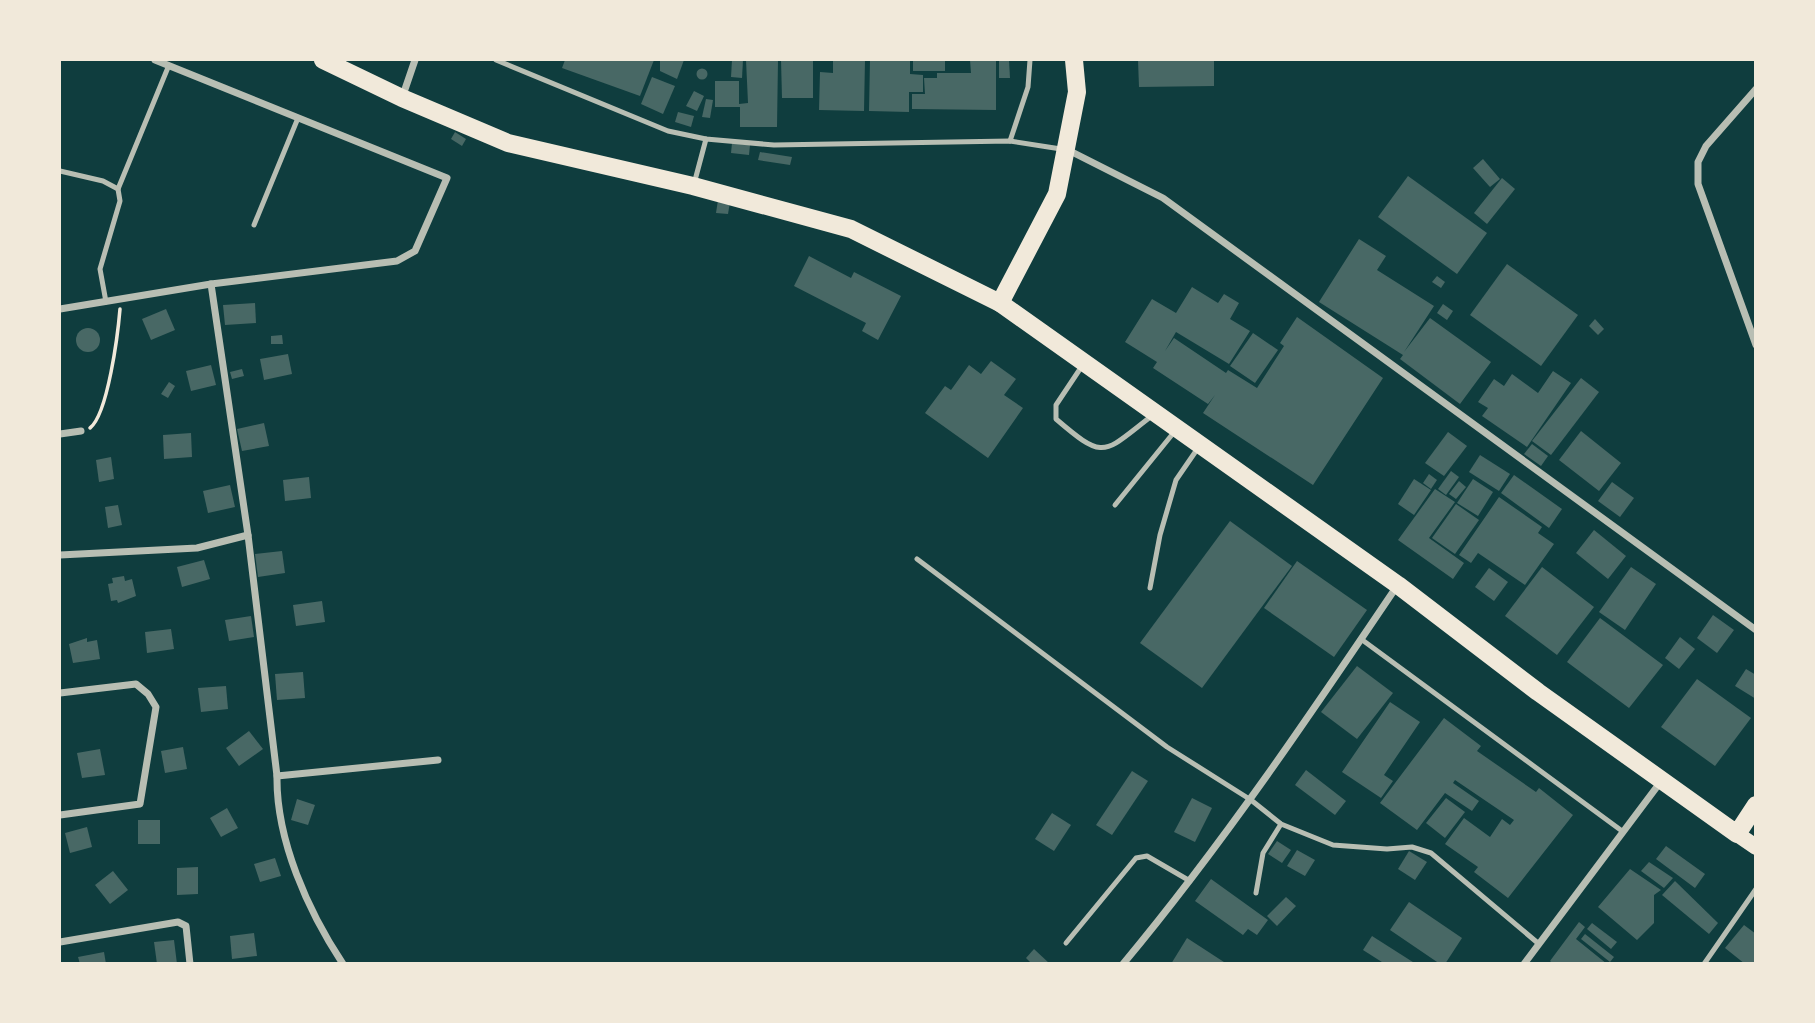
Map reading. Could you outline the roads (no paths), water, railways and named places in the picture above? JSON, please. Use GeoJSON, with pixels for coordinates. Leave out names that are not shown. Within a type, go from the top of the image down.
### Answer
{"type":"FeatureCollection","features":[{"type":"Feature","properties":{"kind":"highway"},"geometry":{"type":"LineString","coordinates":[[323,60],[402,98],[508,143],[694,186],[851,229],[1000,303],[1398,585],[1737,834],[1755,805]]}},
{"type":"Feature","properties":{"kind":"highway"},"geometry":{"type":"LineString","coordinates":[[1000,303],[1058,194],[1077,92],[1074,60]]}},
{"type":"Feature","properties":{"kind":"main road"},"geometry":{"type":"LineString","coordinates":[[1737,834],[1755,847]]}},
{"type":"Feature","properties":{"kind":"street"},"geometry":{"type":"LineString","coordinates":[[60,309],[211,284],[397,261],[415,251],[447,178],[155,60]]}},
{"type":"Feature","properties":{"kind":"street"},"geometry":{"type":"LineString","coordinates":[[402,98],[415,60]]}},
{"type":"Feature","properties":{"kind":"street"},"geometry":{"type":"LineString","coordinates":[[1755,89],[1706,146],[1698,162],[1698,184],[1755,345]]}},
{"type":"Feature","properties":{"kind":"street"},"geometry":{"type":"LineString","coordinates":[[1067,150],[1163,198],[1755,630]]}},
{"type":"Feature","properties":{"kind":"street"},"geometry":{"type":"LineString","coordinates":[[211,284],[248,535],[277,776],[277,795],[292,859],[326,937],[343,964]]}},
{"type":"Feature","properties":{"kind":"street"},"geometry":{"type":"LineString","coordinates":[[60,434],[81,431]]}},
{"type":"Feature","properties":{"kind":"street"},"geometry":{"type":"LineString","coordinates":[[60,555],[197,548],[248,535]]}},
{"type":"Feature","properties":{"kind":"street"},"geometry":{"type":"LineString","coordinates":[[1123,964],[1191,882],[1251,800],[1398,585]]}},
{"type":"Feature","properties":{"kind":"street"},"geometry":{"type":"LineString","coordinates":[[60,693],[136,684],[148,694],[156,707],[140,804],[60,815]]}},
{"type":"Feature","properties":{"kind":"street"},"geometry":{"type":"LineString","coordinates":[[277,776],[438,760]]}},
{"type":"Feature","properties":{"kind":"street"},"geometry":{"type":"LineString","coordinates":[[1524,964],[1662,780]]}},
{"type":"Feature","properties":{"kind":"street"},"geometry":{"type":"LineString","coordinates":[[60,942],[178,922],[186,926],[190,964]]}},
{"type":"Feature","properties":{"kind":"lane"},"geometry":{"type":"LineString","coordinates":[[496,60],[668,131],[706,139],[774,145],[1010,141],[1067,150]]}},
{"type":"Feature","properties":{"kind":"lane"},"geometry":{"type":"LineString","coordinates":[[1010,141],[1028,87],[1030,60]]}},
{"type":"Feature","properties":{"kind":"lane"},"geometry":{"type":"LineString","coordinates":[[106,302],[100,269],[120,201],[118,189],[169,65]]}},
{"type":"Feature","properties":{"kind":"lane"},"geometry":{"type":"LineString","coordinates":[[254,225],[298,118]]}},
{"type":"Feature","properties":{"kind":"lane"},"geometry":{"type":"LineString","coordinates":[[694,186],[706,139]]}},
{"type":"Feature","properties":{"kind":"lane"},"geometry":{"type":"LineString","coordinates":[[60,171],[103,181],[118,189]]}},
{"type":"Feature","properties":{"kind":"lane"},"geometry":{"type":"LineString","coordinates":[[1084,363],[1056,405],[1056,419],[1089,447],[1110,447],[1155,413]]}},
{"type":"Feature","properties":{"kind":"lane"},"geometry":{"type":"LineString","coordinates":[[1115,505],[1177,429]]}},
{"type":"Feature","properties":{"kind":"lane"},"geometry":{"type":"LineString","coordinates":[[1150,588],[1160,535],[1176,480],[1200,445]]}},
{"type":"Feature","properties":{"kind":"lane"},"geometry":{"type":"LineString","coordinates":[[917,559],[1167,747],[1251,800],[1281,824],[1333,845],[1387,849],[1412,847],[1431,853],[1539,944]]}},
{"type":"Feature","properties":{"kind":"lane"},"geometry":{"type":"LineString","coordinates":[[1361,639],[1622,831]]}},
{"type":"Feature","properties":{"kind":"lane"},"geometry":{"type":"LineString","coordinates":[[1256,894],[1263,853],[1281,824]]}},
{"type":"Feature","properties":{"kind":"lane"},"geometry":{"type":"LineString","coordinates":[[1066,943],[1136,858],[1147,856],[1162,862],[1191,882]]}},
{"type":"Feature","properties":{"kind":"lane"},"geometry":{"type":"LineString","coordinates":[[1704,964],[1755,889]]}}]}
